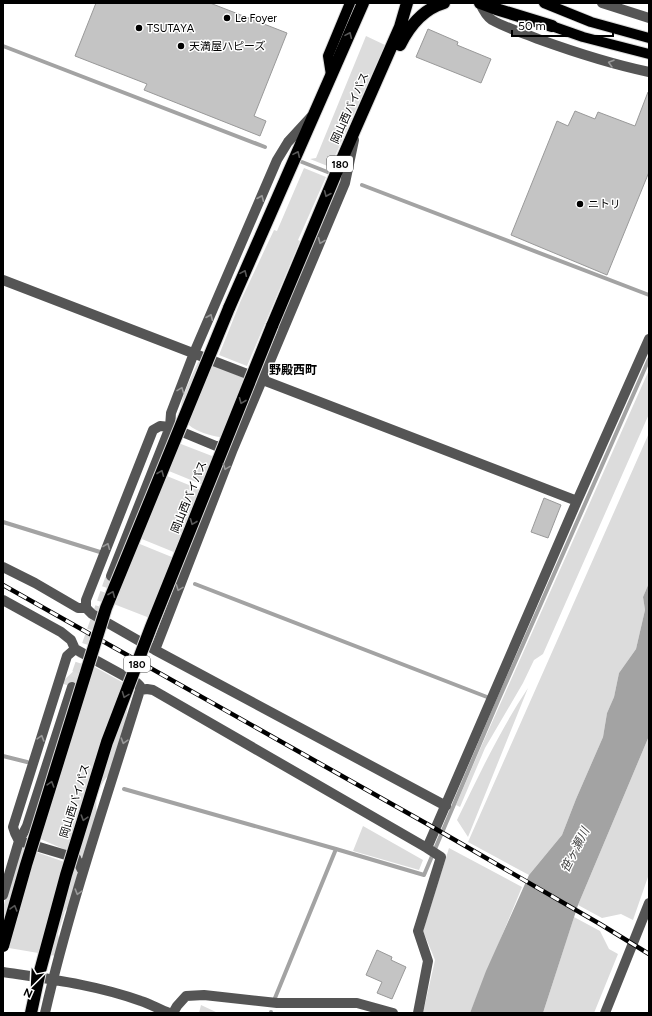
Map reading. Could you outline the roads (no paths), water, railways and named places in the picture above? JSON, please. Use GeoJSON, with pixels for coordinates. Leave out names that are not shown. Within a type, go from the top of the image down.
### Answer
{"type":"FeatureCollection","features":[{"type":"Feature","properties":{"kind":"highway"},"geometry":{"type":"LineString","coordinates":[[3,946],[26,865],[106,608],[228,308],[363,3]]}},
{"type":"Feature","properties":{"kind":"highway","name":"岡山西バイパス"},"geometry":{"type":"LineString","coordinates":[[31,1013],[40,971],[66,875],[108,742],[151,627],[272,326],[357,124],[400,27],[407,3]]}},
{"type":"Feature","properties":{"kind":"highway"},"geometry":{"type":"LineString","coordinates":[[371,94],[388,72],[406,33],[427,10],[444,3]]}},
{"type":"Feature","properties":{"kind":"highway"},"geometry":{"type":"LineString","coordinates":[[480,3],[552,26]]}},
{"type":"Feature","properties":{"kind":"main road"},"geometry":{"type":"LineString","coordinates":[[330,75],[328,56],[350,3]]}},
{"type":"Feature","properties":{"kind":"main road"},"geometry":{"type":"LineString","coordinates":[[496,3],[583,37],[649,54]]}},
{"type":"Feature","properties":{"kind":"main road"},"geometry":{"type":"LineString","coordinates":[[544,3],[591,22],[649,38]]}},
{"type":"Feature","properties":{"kind":"street"},"geometry":{"type":"LineString","coordinates":[[480,3],[484,12],[491,20],[575,53],[631,69],[649,72]]}},
{"type":"Feature","properties":{"kind":"street"},"geometry":{"type":"LineString","coordinates":[[605,3],[649,18]]}},
{"type":"Feature","properties":{"kind":"street"},"geometry":{"type":"LineString","coordinates":[[110,576],[170,427],[171,413],[194,353],[277,160],[288,142],[315,113]]}},
{"type":"Feature","properties":{"kind":"street"},"geometry":{"type":"LineString","coordinates":[[155,650],[233,449],[345,183],[357,124]]}},
{"type":"Feature","properties":{"kind":"street"},"geometry":{"type":"LineString","coordinates":[[3,280],[577,501]]}},
{"type":"Feature","properties":{"kind":"street"},"geometry":{"type":"LineString","coordinates":[[428,848],[577,501],[649,340]]}},
{"type":"Feature","properties":{"kind":"street"},"geometry":{"type":"LineString","coordinates":[[86,608],[86,600],[153,430],[160,426],[170,427],[216,446],[233,449]]}},
{"type":"Feature","properties":{"kind":"street"},"geometry":{"type":"LineString","coordinates":[[3,567],[35,583],[78,608],[86,608],[99,618],[155,650],[446,806]]}},
{"type":"Feature","properties":{"kind":"street"},"geometry":{"type":"LineString","coordinates":[[3,600],[61,632],[71,640],[75,649],[140,686],[83,872],[52,980],[45,1013]]}},
{"type":"Feature","properties":{"kind":"street"},"geometry":{"type":"LineString","coordinates":[[75,649],[67,656],[13,827],[19,841],[76,858],[83,872]]}},
{"type":"Feature","properties":{"kind":"street"},"geometry":{"type":"LineString","coordinates":[[3,895],[19,841],[27,826],[72,687]]}},
{"type":"Feature","properties":{"kind":"street"},"geometry":{"type":"LineString","coordinates":[[140,690],[153,690],[428,848],[441,857],[418,931],[428,961],[418,1013]]}},
{"type":"Feature","properties":{"kind":"street"},"geometry":{"type":"LineString","coordinates":[[605,1013],[649,903]]}},
{"type":"Feature","properties":{"kind":"street"},"geometry":{"type":"LineString","coordinates":[[3,972],[100,990],[140,1001],[169,1013]]}},
{"type":"Feature","properties":{"kind":"street"},"geometry":{"type":"LineString","coordinates":[[174,1013],[177,1006],[186,996],[204,995],[277,1003],[357,1003],[393,1013]]}},
{"type":"Feature","properties":{"kind":"water","name":"笹ヶ瀬川"},"geometry":{"type":"Polygon","coordinates":[[[649,583],[649,736],[578,905],[543,1013],[470,1013],[486,971],[529,875],[562,835],[603,737],[607,713],[614,697],[619,673],[636,649],[645,610],[643,597],[649,583]]]}},
{"type":"Feature","properties":{"kind":"waterway"},"geometry":{"type":"LineString","coordinates":[[3,46],[265,147]]}},
{"type":"Feature","properties":{"kind":"waterway"},"geometry":{"type":"LineString","coordinates":[[302,162],[330,173]]}},
{"type":"Feature","properties":{"kind":"waterway"},"geometry":{"type":"LineString","coordinates":[[362,185],[649,295]]}},
{"type":"Feature","properties":{"kind":"waterway"},"geometry":{"type":"LineString","coordinates":[[124,789],[424,875],[498,701],[649,359]]}},
{"type":"Feature","properties":{"kind":"waterway"},"geometry":{"type":"LineString","coordinates":[[3,522],[100,552]]}},
{"type":"Feature","properties":{"kind":"waterway"},"geometry":{"type":"LineString","coordinates":[[195,584],[487,697]]}},
{"type":"Feature","properties":{"kind":"waterway"},"geometry":{"type":"LineString","coordinates":[[3,756],[27,762]]}},
{"type":"Feature","properties":{"kind":"waterway"},"geometry":{"type":"LineString","coordinates":[[275,998],[336,849]]}},
{"type":"Feature","properties":{"kind":"tunnel"},"geometry":{"type":"LineString","coordinates":[[72,687],[111,576]]}},
{"type":"Feature","properties":{"kind":"railway"},"geometry":{"type":"LineString","coordinates":[[3,585],[429,825],[649,954]]}},
{"type":"Feature","properties":{"kind":"place","name":"Le Foyer"},"geometry":{"type":"Point","coordinates":[227,18]}},
{"type":"Feature","properties":{"kind":"place","name":"TSUTAYA"},"geometry":{"type":"Point","coordinates":[139,28]}},
{"type":"Feature","properties":{"kind":"place","name":"天満屋ハピーズ"},"geometry":{"type":"Point","coordinates":[181,46]}},
{"type":"Feature","properties":{"kind":"place","name":"ニトリ"},"geometry":{"type":"Point","coordinates":[580,204]}},
{"type":"Feature","properties":{"kind":"district","name":"野殿西町"},"geometry":{"type":"Point","coordinates":[293,370]}}]}
